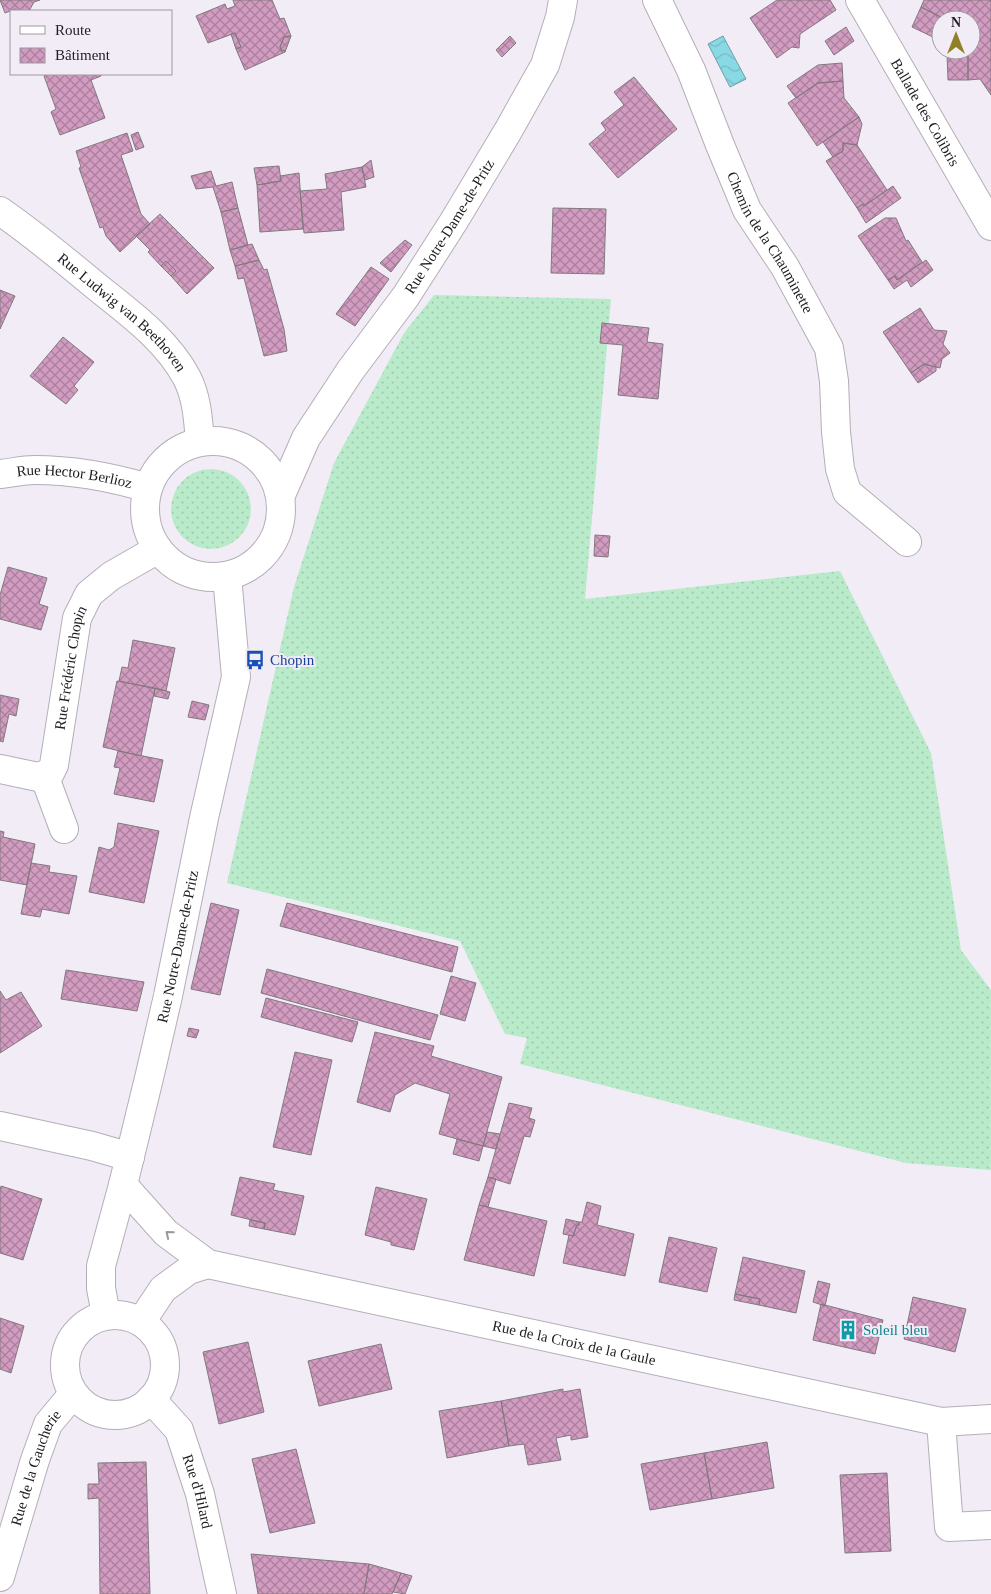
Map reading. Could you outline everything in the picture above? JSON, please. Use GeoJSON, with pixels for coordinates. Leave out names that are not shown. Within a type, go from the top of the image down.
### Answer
{"type":"FeatureCollection","features":[{"type":"Feature","properties":{"kind":"street","name":"Rue Notre-Dame-de-Pritz"},"geometry":{"type":"LineString","coordinates":[[281,495],[306,438],[350,372],[406,296],[508,131],[545,65],[560,17],[563,0]]}},
{"type":"Feature","properties":{"kind":"street","name":"Chemin de la Chauminette"},"geometry":{"type":"LineString","coordinates":[[657,0],[691,70],[748,210],[785,267],[829,348],[834,381],[840,469],[847,492],[907,542]]}},
{"type":"Feature","properties":{"kind":"street","name":"Ballade des Colibris"},"geometry":{"type":"LineString","coordinates":[[860,0],[991,226]]}},
{"type":"Feature","properties":{"kind":"street","name":"Rue Ludwig van Beethoven"},"geometry":{"type":"LineString","coordinates":[[0,211],[26,229],[151,331],[169,352],[187,379],[198,411],[200,441]]}},
{"type":"Feature","properties":{"kind":"street"},"geometry":{"type":"LineString","coordinates":[[259,457],[306,438]]}},
{"type":"Feature","properties":{"kind":"street","name":"Rue Notre-Dame-de-Pritz"},"geometry":{"type":"LineString","coordinates":[[200,441],[221,441],[241,446],[259,457],[273,475],[281,495],[282,516],[276,538],[264,555],[247,569],[227,576],[207,577],[188,572],[171,563],[158,549],[148,530],[145,509],[148,488],[156,471],[168,457],[183,447],[200,441]]}},
{"type":"Feature","properties":{"kind":"street","name":"Rue Hector Berlioz"},"geometry":{"type":"LineString","coordinates":[[0,474],[33,470],[78,472],[117,478],[148,488]]}},
{"type":"Feature","properties":{"kind":"street","name":"Rue Frédéric Chopin"},"geometry":{"type":"LineString","coordinates":[[44,775],[50,773],[54,765],[77,618],[89,594],[111,576],[158,549]]}},
{"type":"Feature","properties":{"kind":"street","name":"Rue Notre-Dame-de-Pritz"},"geometry":{"type":"LineString","coordinates":[[106,1315],[101,1288],[101,1266],[130,1157],[166,1005],[204,818],[236,677],[227,576]]}},
{"type":"Feature","properties":{"kind":"street"},"geometry":{"type":"LineString","coordinates":[[0,769],[38,777],[44,775],[64,829]]}},
{"type":"Feature","properties":{"kind":"street"},"geometry":{"type":"LineString","coordinates":[[0,1126],[92,1146],[130,1157]]}},
{"type":"Feature","properties":{"kind":"street","name":"Rue de la Croix de la Gaule"},"geometry":{"type":"LineString","coordinates":[[123,1185],[166,1233],[208,1264],[941,1422],[991,1419]]}},
{"type":"Feature","properties":{"kind":"street"},"geometry":{"type":"LineString","coordinates":[[141,1322],[163,1290],[188,1270],[208,1264]]}},
{"type":"Feature","properties":{"kind":"street"},"geometry":{"type":"LineString","coordinates":[[106,1315],[130,1317],[141,1322],[152,1332],[160,1344],[165,1358],[164,1373],[160,1387],[152,1399],[140,1408],[126,1414],[111,1415],[97,1412],[73,1394],[66,1379],[64,1362],[68,1346],[77,1331],[90,1321],[106,1315]]}},
{"type":"Feature","properties":{"kind":"street","name":"Rue de la Gaucherie"},"geometry":{"type":"LineString","coordinates":[[0,1577],[35,1460],[48,1424],[73,1394]]}},
{"type":"Feature","properties":{"kind":"street","name":"Rue d'Hilard"},"geometry":{"type":"LineString","coordinates":[[152,1399],[179,1430],[200,1494],[222,1594]]}},
{"type":"Feature","properties":{"kind":"street"},"geometry":{"type":"LineString","coordinates":[[941,1422],[949,1527],[991,1525]]}},
{"type":"Feature","properties":{"kind":"green space"},"geometry":{"type":"Polygon","coordinates":[[[434,295],[611,299],[585,599],[840,571],[931,753],[961,950],[991,990],[991,1170],[906,1163],[520,1064],[527,1038],[505,1034],[460,941],[227,883],[294,587],[334,463],[404,333],[434,295]]]}},
{"type":"Feature","properties":{"kind":"green space"},"geometry":{"type":"Polygon","coordinates":[[[211,469],[226,472],[239,481],[248,494],[251,509],[248,524],[239,537],[226,546],[211,549],[196,546],[183,537],[174,524],[171,509],[174,494],[183,481],[196,472],[211,469]]]}},
{"type":"Feature","properties":{"kind":"water"},"geometry":{"type":"Polygon","coordinates":[[[723,36],[746,79],[730,87],[708,44],[723,36]]]}},
{"type":"Feature","properties":{"kind":"building"},"geometry":{"type":"Polygon","coordinates":[[[0,0],[40,0],[34,2],[30,10],[15,9],[5,13],[0,0]]]}},
{"type":"Feature","properties":{"kind":"building"},"geometry":{"type":"Polygon","coordinates":[[[233,0],[272,0],[280,19],[284,18],[291,36],[284,37],[280,47],[285,52],[245,70],[236,49],[241,47],[235,33],[208,43],[196,16],[225,4],[227,9],[235,6],[233,0]]]}},
{"type":"Feature","properties":{"kind":"building"},"geometry":{"type":"Polygon","coordinates":[[[777,0],[830,0],[836,10],[800,34],[799,48],[792,47],[777,58],[750,18],[777,0]]]}},
{"type":"Feature","properties":{"kind":"building"},"geometry":{"type":"Polygon","coordinates":[[[924,0],[991,0],[991,95],[980,79],[968,80],[968,60],[981,60],[981,10],[931,10],[931,12],[921,7],[924,0]]]}},
{"type":"Feature","properties":{"kind":"building"},"geometry":{"type":"Polygon","coordinates":[[[921,7],[931,12],[931,36],[912,27],[921,7]]]}},
{"type":"Feature","properties":{"kind":"building"},"geometry":{"type":"Polygon","coordinates":[[[846,27],[854,41],[834,55],[825,41],[846,27]]]}},
{"type":"Feature","properties":{"kind":"building"},"geometry":{"type":"Polygon","coordinates":[[[235,33],[241,47],[236,49],[231,34],[235,33]]]}},
{"type":"Feature","properties":{"kind":"building"},"geometry":{"type":"Polygon","coordinates":[[[291,36],[285,52],[284,50],[282,51],[280,47],[284,37],[291,36]]]}},
{"type":"Feature","properties":{"kind":"building"},"geometry":{"type":"Polygon","coordinates":[[[510,36],[516,43],[502,57],[496,50],[510,36]]]}},
{"type":"Feature","properties":{"kind":"building"},"geometry":{"type":"Polygon","coordinates":[[[947,60],[968,60],[968,80],[948,80],[947,60]]]}},
{"type":"Feature","properties":{"kind":"building"},"geometry":{"type":"Polygon","coordinates":[[[842,63],[843,81],[818,83],[796,98],[787,86],[818,65],[842,63]]]}},
{"type":"Feature","properties":{"kind":"building"},"geometry":{"type":"Polygon","coordinates":[[[100,75],[91,80],[105,118],[60,135],[51,112],[56,109],[44,76],[100,75]]]}},
{"type":"Feature","properties":{"kind":"building"},"geometry":{"type":"Polygon","coordinates":[[[634,77],[677,129],[618,178],[589,144],[606,130],[601,123],[624,105],[614,92],[634,77]]]}},
{"type":"Feature","properties":{"kind":"building"},"geometry":{"type":"Polygon","coordinates":[[[843,81],[844,98],[859,117],[817,146],[788,103],[818,83],[843,81]]]}},
{"type":"Feature","properties":{"kind":"building"},"geometry":{"type":"Polygon","coordinates":[[[859,117],[862,124],[857,145],[843,143],[843,151],[833,157],[823,142],[859,117]]]}},
{"type":"Feature","properties":{"kind":"building"},"geometry":{"type":"Polygon","coordinates":[[[138,132],[144,147],[136,150],[131,135],[138,132]]]}},
{"type":"Feature","properties":{"kind":"building"},"geometry":{"type":"Polygon","coordinates":[[[127,133],[133,151],[121,155],[141,214],[150,224],[120,252],[106,236],[103,227],[100,228],[79,168],[81,167],[76,151],[127,133]]]}},
{"type":"Feature","properties":{"kind":"building"},"geometry":{"type":"Polygon","coordinates":[[[843,143],[857,145],[887,190],[864,206],[863,204],[857,208],[826,161],[843,151],[843,143]]]}},
{"type":"Feature","properties":{"kind":"building"},"geometry":{"type":"Polygon","coordinates":[[[371,160],[374,177],[365,180],[362,167],[371,160]]]}},
{"type":"Feature","properties":{"kind":"building"},"geometry":{"type":"Polygon","coordinates":[[[279,166],[281,181],[257,185],[254,168],[279,166]]]}},
{"type":"Feature","properties":{"kind":"building"},"geometry":{"type":"Polygon","coordinates":[[[362,167],[366,187],[341,192],[344,230],[304,233],[300,191],[327,189],[325,174],[362,167]]]}},
{"type":"Feature","properties":{"kind":"building"},"geometry":{"type":"Polygon","coordinates":[[[211,171],[216,186],[232,182],[238,208],[221,212],[213,187],[196,189],[191,176],[211,171]]]}},
{"type":"Feature","properties":{"kind":"building"},"geometry":{"type":"Polygon","coordinates":[[[299,173],[303,229],[260,232],[257,185],[281,181],[280,176],[299,173]]]}},
{"type":"Feature","properties":{"kind":"building"},"geometry":{"type":"Polygon","coordinates":[[[893,186],[901,198],[866,223],[857,208],[863,204],[864,206],[893,186]]]}},
{"type":"Feature","properties":{"kind":"building"},"geometry":{"type":"Polygon","coordinates":[[[238,208],[248,245],[230,250],[221,212],[238,208]]]}},
{"type":"Feature","properties":{"kind":"building"},"geometry":{"type":"Polygon","coordinates":[[[553,208],[606,209],[604,274],[551,273],[553,208]]]}},
{"type":"Feature","properties":{"kind":"building"},"geometry":{"type":"Polygon","coordinates":[[[160,214],[214,268],[187,294],[171,276],[176,271],[166,261],[161,266],[148,252],[150,250],[136,236],[160,214]]]}},
{"type":"Feature","properties":{"kind":"building"},"geometry":{"type":"Polygon","coordinates":[[[885,218],[896,218],[906,241],[908,240],[922,262],[897,280],[895,276],[888,280],[858,236],[885,218]]]}},
{"type":"Feature","properties":{"kind":"building"},"geometry":{"type":"Polygon","coordinates":[[[405,240],[412,245],[391,272],[380,263],[405,240]]]}},
{"type":"Feature","properties":{"kind":"building"},"geometry":{"type":"Polygon","coordinates":[[[252,244],[259,260],[235,266],[230,250],[252,244]]]}},
{"type":"Feature","properties":{"kind":"building"},"geometry":{"type":"Polygon","coordinates":[[[259,260],[264,270],[267,269],[284,329],[287,351],[264,356],[244,278],[238,279],[235,266],[259,260]]]}},
{"type":"Feature","properties":{"kind":"building"},"geometry":{"type":"Polygon","coordinates":[[[926,260],[933,270],[911,287],[907,280],[894,289],[888,280],[895,276],[897,280],[926,260]]]}},
{"type":"Feature","properties":{"kind":"building"},"geometry":{"type":"Polygon","coordinates":[[[166,261],[176,271],[171,276],[161,266],[166,261]]]}},
{"type":"Feature","properties":{"kind":"building"},"geometry":{"type":"Polygon","coordinates":[[[371,267],[389,279],[355,326],[336,314],[371,267]]]}},
{"type":"Feature","properties":{"kind":"building"},"geometry":{"type":"Polygon","coordinates":[[[0,290],[15,296],[0,329],[0,290]]]}},
{"type":"Feature","properties":{"kind":"building"},"geometry":{"type":"Polygon","coordinates":[[[920,308],[934,330],[947,331],[943,344],[950,353],[942,359],[940,368],[924,364],[911,373],[883,332],[920,308]]]}},
{"type":"Feature","properties":{"kind":"building"},"geometry":{"type":"Polygon","coordinates":[[[602,323],[649,328],[647,342],[663,344],[658,399],[618,395],[623,345],[600,343],[602,323]]]}},
{"type":"Feature","properties":{"kind":"building"},"geometry":{"type":"Polygon","coordinates":[[[63,337],[94,362],[74,386],[78,390],[66,404],[30,376],[63,337]]]}},
{"type":"Feature","properties":{"kind":"building"},"geometry":{"type":"Polygon","coordinates":[[[924,364],[936,367],[936,371],[918,383],[911,373],[924,364]]]}},
{"type":"Feature","properties":{"kind":"building"},"geometry":{"type":"Polygon","coordinates":[[[595,535],[610,536],[608,557],[594,556],[595,535]]]}},
{"type":"Feature","properties":{"kind":"building"},"geometry":{"type":"Polygon","coordinates":[[[8,567],[47,578],[39,604],[48,607],[41,630],[0,619],[0,595],[8,567]]]}},
{"type":"Feature","properties":{"kind":"building"},"geometry":{"type":"Polygon","coordinates":[[[133,640],[175,648],[166,691],[119,681],[122,667],[128,668],[133,640]]]}},
{"type":"Feature","properties":{"kind":"building"},"geometry":{"type":"Polygon","coordinates":[[[117,681],[155,688],[141,756],[103,747],[117,681]]]}},
{"type":"Feature","properties":{"kind":"building"},"geometry":{"type":"Polygon","coordinates":[[[155,688],[170,692],[168,699],[154,696],[155,688]]]}},
{"type":"Feature","properties":{"kind":"building"},"geometry":{"type":"Polygon","coordinates":[[[0,695],[19,699],[16,716],[9,714],[3,742],[0,741],[0,695]]]}},
{"type":"Feature","properties":{"kind":"building"},"geometry":{"type":"Polygon","coordinates":[[[192,701],[209,705],[205,720],[188,717],[192,701]]]}},
{"type":"Feature","properties":{"kind":"building"},"geometry":{"type":"Polygon","coordinates":[[[118,751],[163,760],[154,802],[114,794],[120,768],[114,767],[118,751]]]}},
{"type":"Feature","properties":{"kind":"building"},"geometry":{"type":"Polygon","coordinates":[[[118,823],[159,831],[144,903],[89,892],[99,847],[109,850],[114,847],[118,823]]]}},
{"type":"Feature","properties":{"kind":"building"},"geometry":{"type":"Polygon","coordinates":[[[0,831],[4,832],[3,837],[35,844],[27,885],[0,880],[0,831]]]}},
{"type":"Feature","properties":{"kind":"building"},"geometry":{"type":"Polygon","coordinates":[[[31,863],[50,866],[49,872],[77,876],[69,914],[42,909],[40,917],[21,914],[31,863]]]}},
{"type":"Feature","properties":{"kind":"building"},"geometry":{"type":"Polygon","coordinates":[[[211,903],[239,910],[220,995],[191,989],[211,903]]]}},
{"type":"Feature","properties":{"kind":"building"},"geometry":{"type":"Polygon","coordinates":[[[287,903],[458,947],[452,972],[280,926],[287,903]]]}},
{"type":"Feature","properties":{"kind":"building"},"geometry":{"type":"Polygon","coordinates":[[[267,969],[438,1015],[430,1040],[261,993],[267,969]]]}},
{"type":"Feature","properties":{"kind":"building"},"geometry":{"type":"Polygon","coordinates":[[[66,970],[144,982],[137,1011],[61,999],[66,970]]]}},
{"type":"Feature","properties":{"kind":"building"},"geometry":{"type":"Polygon","coordinates":[[[451,976],[476,983],[465,1021],[440,1014],[451,976]]]}},
{"type":"Feature","properties":{"kind":"building"},"geometry":{"type":"Polygon","coordinates":[[[0,991],[6,1000],[21,992],[42,1026],[0,1053],[0,991]]]}},
{"type":"Feature","properties":{"kind":"building"},"geometry":{"type":"Polygon","coordinates":[[[266,998],[358,1022],[352,1042],[261,1017],[266,998]]]}},
{"type":"Feature","properties":{"kind":"building"},"geometry":{"type":"Polygon","coordinates":[[[189,1028],[199,1030],[196,1038],[187,1036],[189,1028]]]}},
{"type":"Feature","properties":{"kind":"building"},"geometry":{"type":"Polygon","coordinates":[[[375,1032],[434,1046],[431,1056],[502,1077],[483,1146],[439,1134],[450,1094],[415,1083],[395,1095],[390,1112],[357,1102],[375,1032]]]}},
{"type":"Feature","properties":{"kind":"building"},"geometry":{"type":"Polygon","coordinates":[[[295,1052],[332,1060],[311,1155],[273,1147],[295,1052]]]}},
{"type":"Feature","properties":{"kind":"building"},"geometry":{"type":"Polygon","coordinates":[[[509,1103],[532,1108],[529,1118],[535,1120],[530,1137],[524,1136],[510,1184],[488,1177],[509,1103]]]}},
{"type":"Feature","properties":{"kind":"building"},"geometry":{"type":"Polygon","coordinates":[[[487,1132],[500,1134],[496,1149],[483,1146],[487,1132]]]}},
{"type":"Feature","properties":{"kind":"building"},"geometry":{"type":"Polygon","coordinates":[[[457,1139],[483,1146],[479,1161],[453,1154],[457,1139]]]}},
{"type":"Feature","properties":{"kind":"building"},"geometry":{"type":"Polygon","coordinates":[[[240,1177],[275,1184],[273,1190],[304,1196],[295,1235],[264,1229],[265,1223],[231,1215],[240,1177]]]}},
{"type":"Feature","properties":{"kind":"building"},"geometry":{"type":"Polygon","coordinates":[[[488,1177],[496,1179],[488,1207],[479,1205],[488,1177]]]}},
{"type":"Feature","properties":{"kind":"building"},"geometry":{"type":"Polygon","coordinates":[[[1,1186],[42,1199],[23,1260],[0,1253],[1,1186]]]}},
{"type":"Feature","properties":{"kind":"building"},"geometry":{"type":"Polygon","coordinates":[[[376,1187],[427,1199],[414,1250],[391,1245],[391,1242],[365,1235],[376,1187]]]}},
{"type":"Feature","properties":{"kind":"building"},"geometry":{"type":"Polygon","coordinates":[[[587,1202],[601,1206],[597,1225],[634,1234],[625,1276],[563,1263],[569,1235],[573,1236],[577,1225],[579,1225],[579,1222],[582,1222],[587,1202]]]}},
{"type":"Feature","properties":{"kind":"building"},"geometry":{"type":"Polygon","coordinates":[[[479,1205],[547,1221],[534,1276],[464,1260],[479,1205]]]}},
{"type":"Feature","properties":{"kind":"building"},"geometry":{"type":"Polygon","coordinates":[[[566,1219],[579,1222],[573,1236],[563,1234],[566,1219]]]}},
{"type":"Feature","properties":{"kind":"building"},"geometry":{"type":"Polygon","coordinates":[[[250,1220],[265,1223],[264,1229],[249,1226],[250,1220]]]}},
{"type":"Feature","properties":{"kind":"building"},"geometry":{"type":"Polygon","coordinates":[[[669,1237],[717,1248],[707,1292],[659,1282],[669,1237]]]}},
{"type":"Feature","properties":{"kind":"building"},"geometry":{"type":"Polygon","coordinates":[[[743,1257],[805,1271],[796,1313],[759,1305],[760,1299],[735,1294],[743,1257]]]}},
{"type":"Feature","properties":{"kind":"building"},"geometry":{"type":"Polygon","coordinates":[[[818,1281],[830,1284],[825,1306],[813,1302],[818,1281]]]}},
{"type":"Feature","properties":{"kind":"building"},"geometry":{"type":"Polygon","coordinates":[[[735,1294],[760,1299],[759,1305],[734,1300],[735,1294]]]}},
{"type":"Feature","properties":{"kind":"building"},"geometry":{"type":"Polygon","coordinates":[[[913,1297],[966,1309],[955,1352],[904,1339],[913,1297]]]}},
{"type":"Feature","properties":{"kind":"building","name":"Soleil bleu"},"geometry":{"type":"Polygon","coordinates":[[[821,1304],[883,1320],[875,1354],[813,1340],[821,1304]]]}},
{"type":"Feature","properties":{"kind":"building"},"geometry":{"type":"Polygon","coordinates":[[[0,1318],[24,1326],[11,1373],[0,1369],[0,1318]]]}},
{"type":"Feature","properties":{"kind":"building"},"geometry":{"type":"Polygon","coordinates":[[[248,1342],[264,1412],[219,1424],[203,1352],[248,1342]]]}},
{"type":"Feature","properties":{"kind":"building"},"geometry":{"type":"Polygon","coordinates":[[[381,1344],[392,1389],[319,1406],[308,1361],[381,1344]]]}},
{"type":"Feature","properties":{"kind":"building"},"geometry":{"type":"Polygon","coordinates":[[[563,1389],[563,1392],[580,1389],[588,1437],[571,1440],[571,1435],[556,1438],[561,1460],[528,1465],[524,1444],[509,1446],[501,1401],[563,1389]]]}},
{"type":"Feature","properties":{"kind":"building"},"geometry":{"type":"Polygon","coordinates":[[[501,1401],[509,1446],[447,1458],[439,1411],[501,1401]]]}},
{"type":"Feature","properties":{"kind":"building"},"geometry":{"type":"Polygon","coordinates":[[[767,1442],[774,1488],[712,1499],[704,1453],[767,1442]]]}},
{"type":"Feature","properties":{"kind":"building"},"geometry":{"type":"Polygon","coordinates":[[[296,1449],[315,1523],[270,1533],[252,1459],[296,1449]]]}},
{"type":"Feature","properties":{"kind":"building"},"geometry":{"type":"Polygon","coordinates":[[[704,1453],[712,1499],[650,1510],[641,1464],[704,1453]]]}},
{"type":"Feature","properties":{"kind":"building"},"geometry":{"type":"Polygon","coordinates":[[[146,1462],[150,1594],[100,1594],[99,1498],[88,1499],[88,1484],[99,1484],[98,1463],[146,1462]]]}},
{"type":"Feature","properties":{"kind":"building"},"geometry":{"type":"Polygon","coordinates":[[[887,1473],[891,1551],[845,1553],[840,1475],[887,1473]]]}},
{"type":"Feature","properties":{"kind":"building"},"geometry":{"type":"Polygon","coordinates":[[[251,1554],[369,1564],[364,1594],[258,1594],[251,1554]]]}},
{"type":"Feature","properties":{"kind":"building"},"geometry":{"type":"Polygon","coordinates":[[[369,1564],[401,1573],[392,1594],[364,1594],[369,1564]]]}},
{"type":"Feature","properties":{"kind":"building"},"geometry":{"type":"Polygon","coordinates":[[[401,1573],[412,1576],[405,1594],[393,1592],[401,1573]]]}},
{"type":"Feature","properties":{"kind":"place","name":"Chopin"},"geometry":{"type":"Point","coordinates":[255,660]}},
{"type":"Feature","properties":{"kind":"place","name":"Soleil bleu"},"geometry":{"type":"Point","coordinates":[848,1330]}}]}
